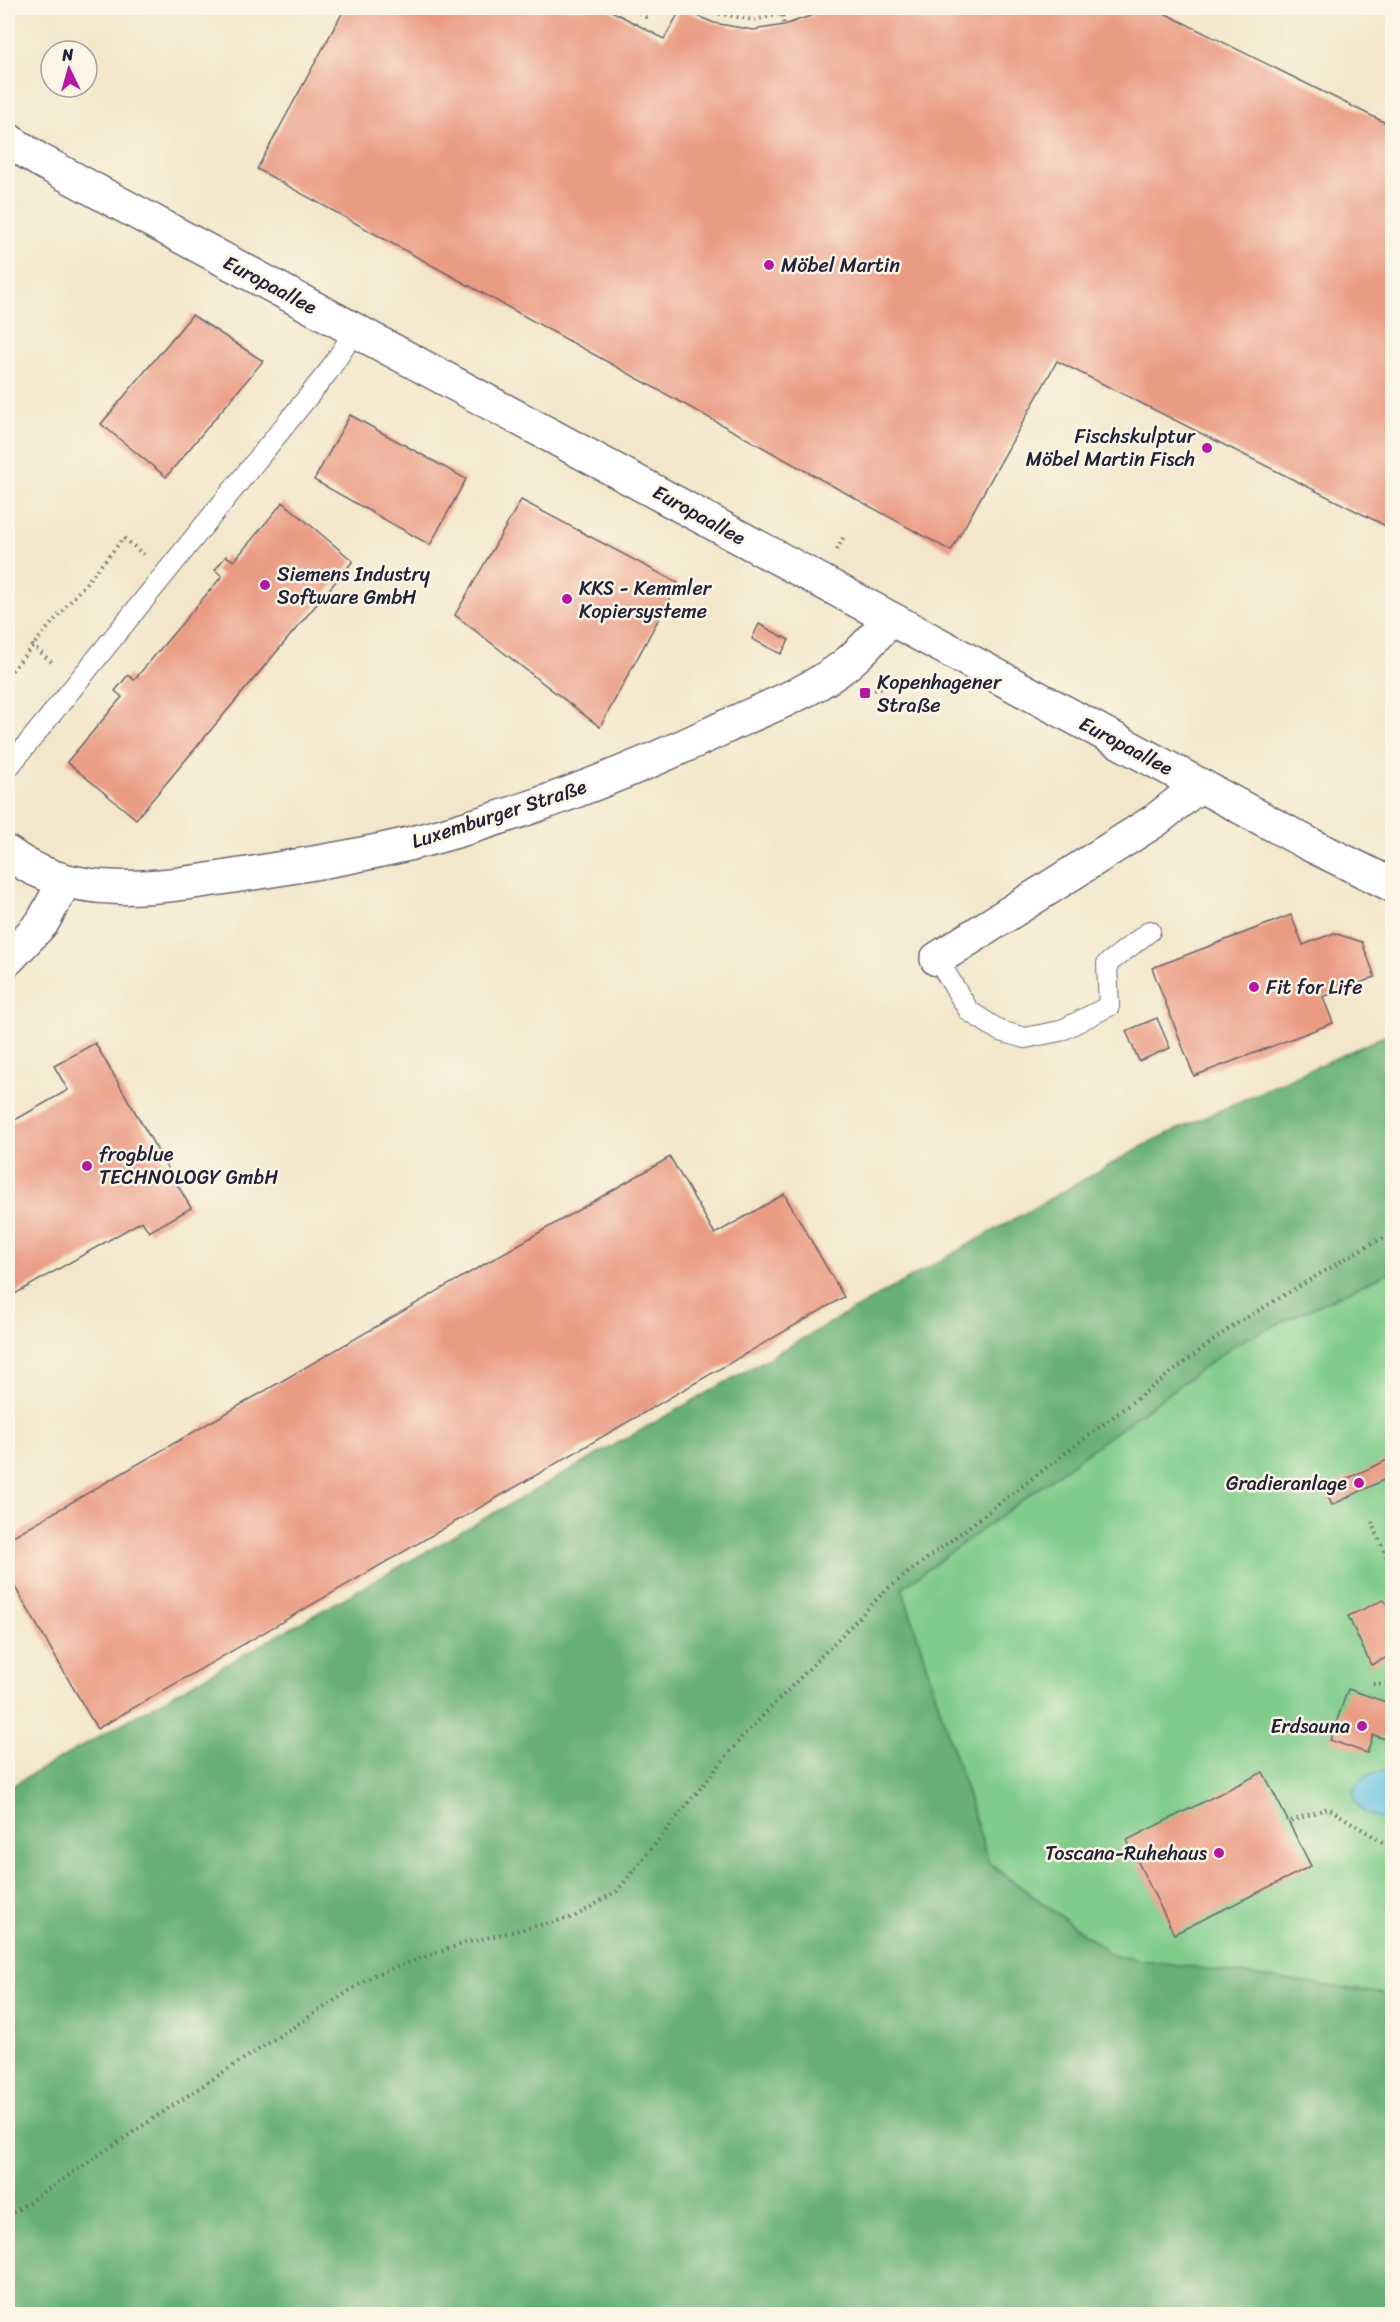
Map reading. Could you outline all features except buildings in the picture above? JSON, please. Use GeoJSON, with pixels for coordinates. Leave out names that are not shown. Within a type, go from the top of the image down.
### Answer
{"type":"FeatureCollection","features":[{"type":"Feature","properties":{"kind":"street","name":"Europaallee"},"geometry":{"type":"LineString","coordinates":[[8,140],[39,160],[355,331],[520,417],[890,619],[1311,845],[1392,885]]}},
{"type":"Feature","properties":{"kind":"street","name":"Luxemburger Straße"},"geometry":{"type":"LineString","coordinates":[[8,853],[23,864],[65,881],[114,888],[218,878],[333,861],[452,833],[548,802],[670,753],[820,682],[858,656],[890,619]]}},
{"type":"Feature","properties":{"kind":"street"},"geometry":{"type":"LineString","coordinates":[[937,959],[1156,820],[1200,785]]}},
{"type":"Feature","properties":{"kind":"street"},"geometry":{"type":"LineString","coordinates":[[8,959],[42,923],[65,881]]}},
{"type":"Feature","properties":{"kind":"lane"},"geometry":{"type":"LineString","coordinates":[[8,768],[321,382],[355,331]]}},
{"type":"Feature","properties":{"kind":"lane"},"geometry":{"type":"LineString","coordinates":[[937,959],[969,1011],[1000,1031],[1025,1038],[1060,1031],[1109,1006],[1107,964],[1150,931]]}},
{"type":"Feature","properties":{"kind":"path"},"geometry":{"type":"LineString","coordinates":[[629,8],[646,17],[651,8]]}},
{"type":"Feature","properties":{"kind":"path"},"geometry":{"type":"LineString","coordinates":[[702,8],[715,13],[754,20],[782,14],[784,25]]}},
{"type":"Feature","properties":{"kind":"path"},"geometry":{"type":"LineString","coordinates":[[834,556],[844,536]]}},
{"type":"Feature","properties":{"kind":"path"},"geometry":{"type":"LineString","coordinates":[[8,675],[124,538]]}},
{"type":"Feature","properties":{"kind":"path"},"geometry":{"type":"LineString","coordinates":[[865,693],[893,684]]}},
{"type":"Feature","properties":{"kind":"path"},"geometry":{"type":"LineString","coordinates":[[8,2216],[205,2084],[374,1975],[465,1943],[574,1917],[617,1891],[742,1737],[886,1589],[1230,1327],[1370,1244],[1392,1235]]}},
{"type":"Feature","properties":{"kind":"path"},"geometry":{"type":"LineString","coordinates":[[1372,1522],[1392,1570]]}},
{"type":"Feature","properties":{"kind":"path"},"geometry":{"type":"LineString","coordinates":[[1386,1554],[1392,1551]]}},
{"type":"Feature","properties":{"kind":"path"},"geometry":{"type":"LineString","coordinates":[[1373,1684],[1392,1683]]}},
{"type":"Feature","properties":{"kind":"path"},"geometry":{"type":"LineString","coordinates":[[1292,1821],[1328,1808],[1392,1848]]}},
{"type":"Feature","properties":{"kind":"path"},"geometry":{"type":"LineString","coordinates":[[1389,2314],[1392,2306]]}},
{"type":"Feature","properties":{"kind":"green space"},"geometry":{"type":"Polygon","coordinates":[[[1392,1026],[1392,1271],[1237,1343],[902,1588],[989,1864],[1114,1956],[1392,1995],[1392,2314],[8,2314],[8,1788],[1152,1141],[1391,1033],[1392,1026]]]}},
{"type":"Feature","properties":{"kind":"green space"},"geometry":{"type":"Polygon","coordinates":[[[1392,1271],[1392,1995],[1114,1956],[989,1863],[902,1588],[1237,1343],[1392,1271]]]}},
{"type":"Feature","properties":{"kind":"water"},"geometry":{"type":"Polygon","coordinates":[[[1384,1771],[1392,1775],[1392,1821],[1377,1818],[1365,1812],[1354,1797],[1355,1788],[1360,1781],[1384,1771]]]}},
{"type":"Feature","properties":{"kind":"place","name":"Möbel Martin"},"geometry":{"type":"Point","coordinates":[769,265]}},
{"type":"Feature","properties":{"kind":"place","name":"Fischskulptur Möbel Martin Fisch"},"geometry":{"type":"Point","coordinates":[1207,448]}},
{"type":"Feature","properties":{"kind":"place","name":"Siemens Industry Software GmbH"},"geometry":{"type":"Point","coordinates":[265,585]}},
{"type":"Feature","properties":{"kind":"place","name":"KKS - Kemmler Kopiersysteme"},"geometry":{"type":"Point","coordinates":[567,599]}},
{"type":"Feature","properties":{"kind":"place","name":"Kopenhagener Straße"},"geometry":{"type":"Point","coordinates":[865,693]}},
{"type":"Feature","properties":{"kind":"place","name":"Fit for Life"},"geometry":{"type":"Point","coordinates":[1254,987]}},
{"type":"Feature","properties":{"kind":"place","name":"frogblue TECHNOLOGY GmbH"},"geometry":{"type":"Point","coordinates":[87,1166]}},
{"type":"Feature","properties":{"kind":"place","name":"Gradieranlage"},"geometry":{"type":"Point","coordinates":[1359,1483]}},
{"type":"Feature","properties":{"kind":"place","name":"Erdsauna"},"geometry":{"type":"Point","coordinates":[1362,1726]}},
{"type":"Feature","properties":{"kind":"place","name":"Toscana-Ruhehaus"},"geometry":{"type":"Point","coordinates":[1219,1853]}}]}
